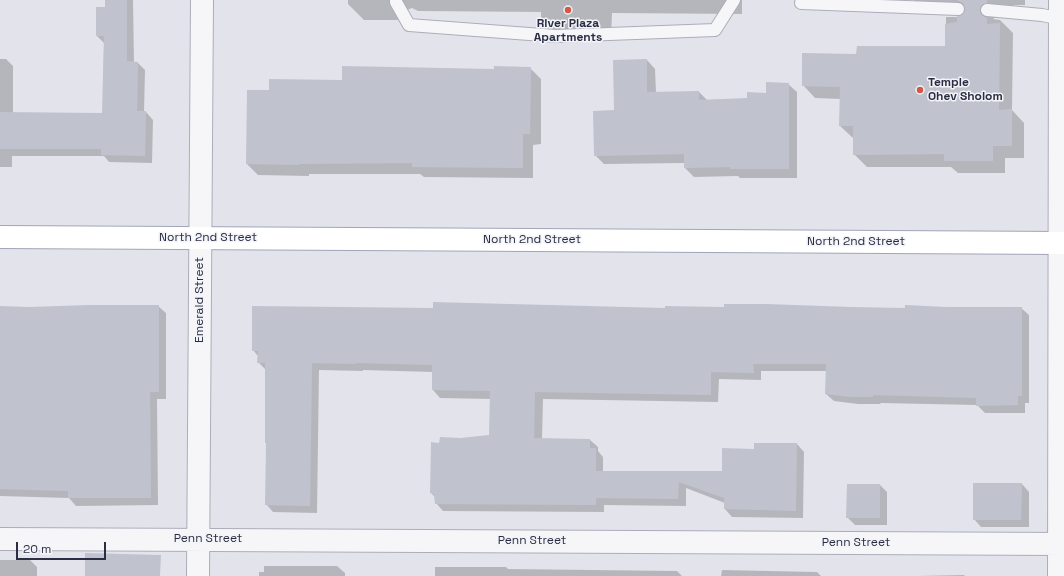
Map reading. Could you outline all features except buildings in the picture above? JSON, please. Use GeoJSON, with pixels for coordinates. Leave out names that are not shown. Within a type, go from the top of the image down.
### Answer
{"type":"FeatureCollection","features":[{"type":"Feature","properties":{"kind":"main road","name":"North 2nd Street"},"geometry":{"type":"LineString","coordinates":[[0,237],[1061,243]]}},
{"type":"Feature","properties":{"kind":"street","name":"Emerald Street"},"geometry":{"type":"LineString","coordinates":[[198,576],[202,0]]}},
{"type":"Feature","properties":{"kind":"street"},"geometry":{"type":"LineString","coordinates":[[1059,576],[1062,544],[1062,23],[1060,0]]}},
{"type":"Feature","properties":{"kind":"street","name":"Penn Street"},"geometry":{"type":"LineString","coordinates":[[0,539],[1062,544]]}},
{"type":"Feature","properties":{"kind":"lane"},"geometry":{"type":"LineString","coordinates":[[396,0],[409,24],[556,36],[715,30],[734,0]]}},
{"type":"Feature","properties":{"kind":"lane"},"geometry":{"type":"LineString","coordinates":[[801,3],[851,2],[958,10]]}},
{"type":"Feature","properties":{"kind":"lane"},"geometry":{"type":"LineString","coordinates":[[987,10],[1042,15],[1052,17],[1062,23]]}},
{"type":"Feature","properties":{"kind":"place","name":"River Plaza Apartments"},"geometry":{"type":"Point","coordinates":[568,10]}},
{"type":"Feature","properties":{"kind":"place","name":"Temple Ohev Sholom"},"geometry":{"type":"Point","coordinates":[920,90]}}]}
